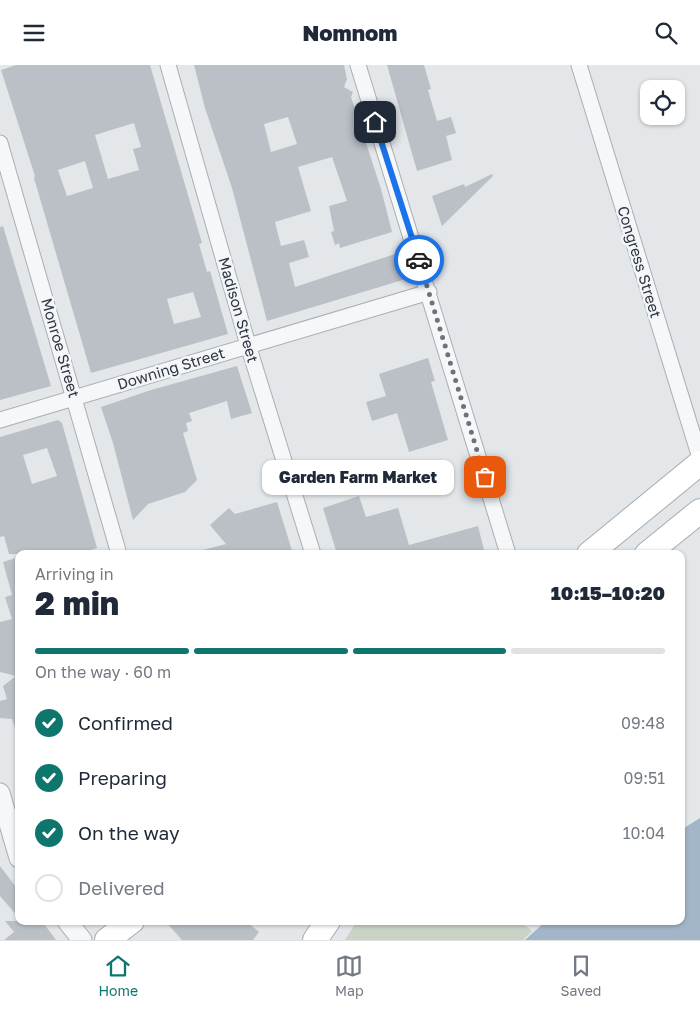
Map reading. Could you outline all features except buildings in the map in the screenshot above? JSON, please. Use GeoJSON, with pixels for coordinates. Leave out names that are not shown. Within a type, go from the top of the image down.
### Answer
{"type":"FeatureCollection","features":[{"type":"Feature","properties":{"kind":"main road"},"geometry":{"type":"LineString","coordinates":[[593,550],[700,463]]}},
{"type":"Feature","properties":{"kind":"main road"},"geometry":{"type":"LineString","coordinates":[[652,550],[700,511]]}},
{"type":"Feature","properties":{"kind":"main road"},"geometry":{"type":"LineString","coordinates":[[108,940],[127,925]]}},
{"type":"Feature","properties":{"kind":"main road"},"geometry":{"type":"LineString","coordinates":[[315,940],[325,925]]}},
{"type":"Feature","properties":{"kind":"main road"},"geometry":{"type":"LineString","coordinates":[[335,940],[344,925]]}},
{"type":"Feature","properties":{"kind":"street","name":"Madison Street"},"geometry":{"type":"LineString","coordinates":[[168,65],[248,345],[312,550]]}},
{"type":"Feature","properties":{"kind":"street"},"geometry":{"type":"LineString","coordinates":[[358,65],[507,550]]}},
{"type":"Feature","properties":{"kind":"street","name":"Congress Street"},"geometry":{"type":"LineString","coordinates":[[580,65],[700,458]]}},
{"type":"Feature","properties":{"kind":"street","name":"Monroe Street"},"geometry":{"type":"LineString","coordinates":[[0,143],[117,550]]}},
{"type":"Feature","properties":{"kind":"street","name":"Downing Street"},"geometry":{"type":"LineString","coordinates":[[0,420],[429,292]]}},
{"type":"Feature","properties":{"kind":"street"},"geometry":{"type":"LineString","coordinates":[[0,793],[15,844]]}},
{"type":"Feature","properties":{"kind":"street"},"geometry":{"type":"LineString","coordinates":[[71,925],[82,940]]}},
{"type":"Feature","properties":{"kind":"green space"},"geometry":{"type":"Polygon","coordinates":[[[354,925],[525,925],[532,931],[523,940],[345,940],[354,925]]]}},
{"type":"Feature","properties":{"kind":"water"},"geometry":{"type":"Polygon","coordinates":[[[700,818],[700,940],[525,940],[542,925],[685,925],[685,827],[700,818]]]}},
{"type":"Feature","properties":{"kind":"way so far"},"geometry":{"type":"LineString","coordinates":[[419,260],[485,477]]}},
{"type":"Feature","properties":{"kind":"place","name":"Garden Farm Market"},"geometry":{"type":"Point","coordinates":[485,477]}},
{"type":"Feature","properties":{"kind":"route"},"geometry":{"type":"LineString","coordinates":[[375,122],[419,260]]}}]}
